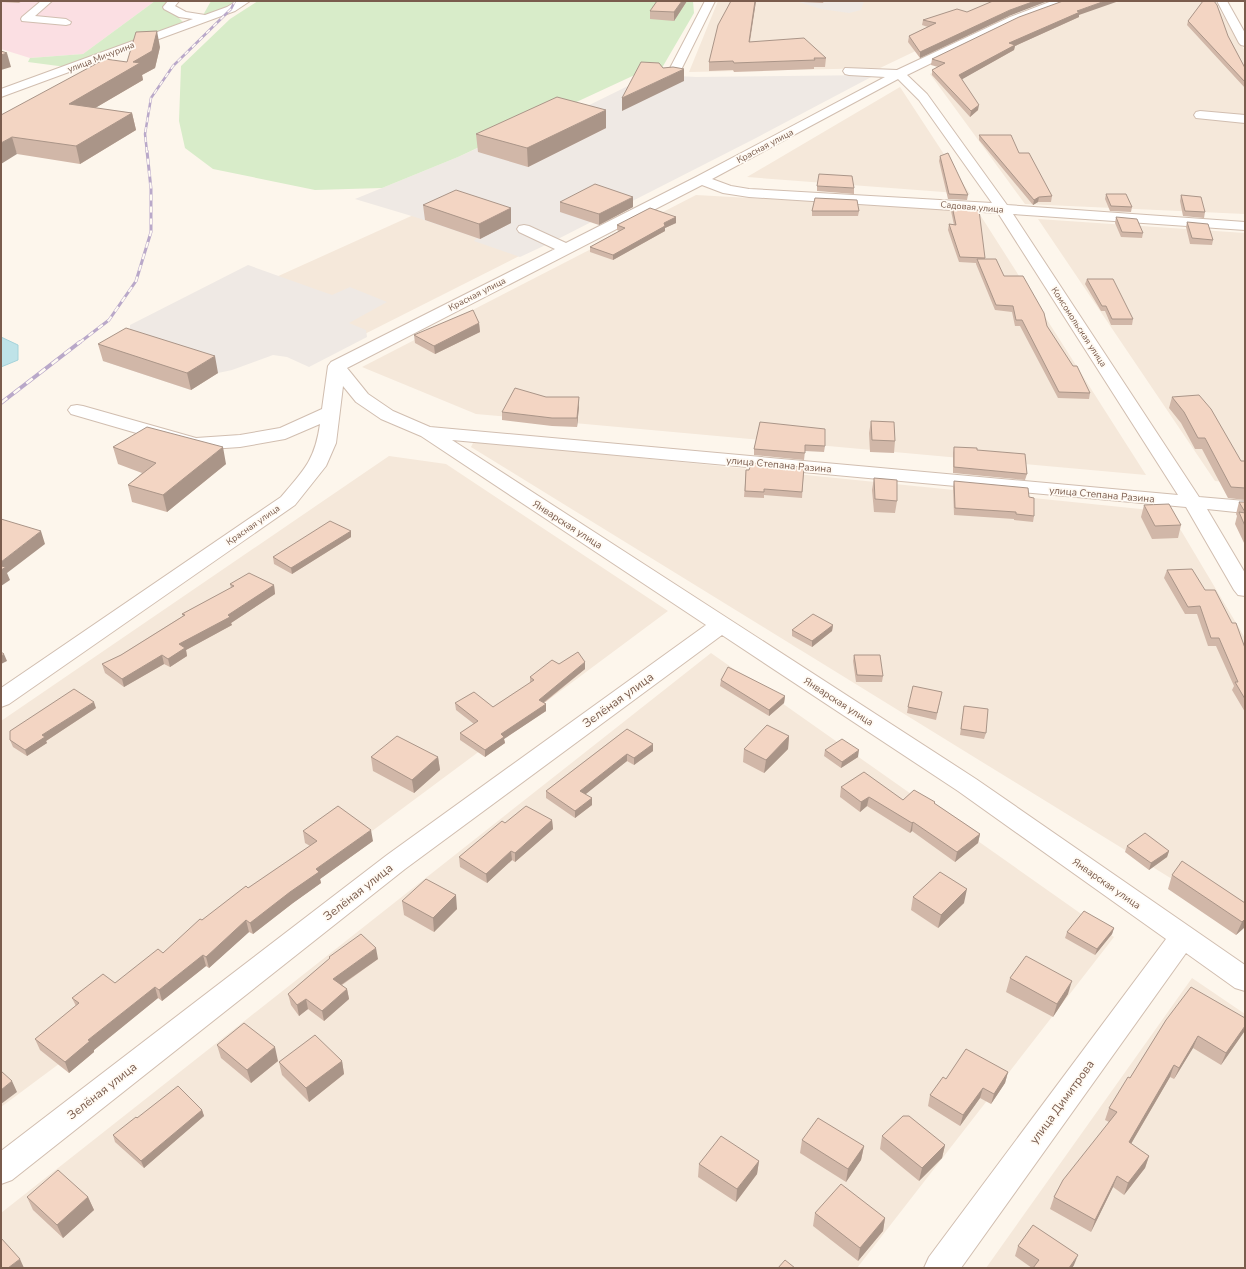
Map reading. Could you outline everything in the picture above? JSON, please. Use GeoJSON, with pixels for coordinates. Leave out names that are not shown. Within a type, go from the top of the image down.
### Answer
{"type":"FeatureCollection","features":[{"type":"Feature","properties":{"kind":"street"},"geometry":{"type":"LineString","coordinates":[[47,1],[26,19],[66,22]]}},
{"type":"Feature","properties":{"kind":"street"},"geometry":{"type":"LineString","coordinates":[[174,1],[168,7],[183,15],[202,17],[208,6]]}},
{"type":"Feature","properties":{"kind":"street","name":"улица Мичурина"},"geometry":{"type":"LineString","coordinates":[[1,93],[66,70],[202,17],[231,9],[245,1]]}},
{"type":"Feature","properties":{"kind":"street"},"geometry":{"type":"LineString","coordinates":[[671,74],[710,1]]}},
{"type":"Feature","properties":{"kind":"street","name":"Красная улица"},"geometry":{"type":"LineString","coordinates":[[1,699],[288,501],[317,466],[327,443],[331,412],[329,364],[701,180],[899,74],[1014,19],[1062,1]]}},
{"type":"Feature","properties":{"kind":"street"},"geometry":{"type":"LineString","coordinates":[[1222,1],[1245,43]]}},
{"type":"Feature","properties":{"kind":"street"},"geometry":{"type":"LineString","coordinates":[[849,71],[899,74]]}},
{"type":"Feature","properties":{"kind":"street","name":"Комсомольская улица"},"geometry":{"type":"LineString","coordinates":[[899,74],[923,97],[1003,209],[1193,503],[1245,590]]}},
{"type":"Feature","properties":{"kind":"street"},"geometry":{"type":"LineString","coordinates":[[1200,115],[1245,119]]}},
{"type":"Feature","properties":{"kind":"street","name":"Садовая улица"},"geometry":{"type":"LineString","coordinates":[[701,180],[728,190],[749,193],[977,206],[1245,226]]}},
{"type":"Feature","properties":{"kind":"street"},"geometry":{"type":"LineString","coordinates":[[524,230],[565,248]]}},
{"type":"Feature","properties":{"kind":"street","name":"улица Степана Разина"},"geometry":{"type":"LineString","coordinates":[[329,364],[362,398],[387,414],[427,432],[1245,507]]}},
{"type":"Feature","properties":{"kind":"street"},"geometry":{"type":"LineString","coordinates":[[77,410],[195,444],[240,441],[285,433],[331,412]]}},
{"type":"Feature","properties":{"kind":"street","name":"Январская улица"},"geometry":{"type":"LineString","coordinates":[[427,432],[967,785],[1245,980]]}},
{"type":"Feature","properties":{"kind":"street","name":"Зелёная улица"},"geometry":{"type":"LineString","coordinates":[[1,1170],[396,862],[722,624]]}},
{"type":"Feature","properties":{"kind":"street","name":"улица Димитрова"},"geometry":{"type":"LineString","coordinates":[[941,1268],[1183,936]]}},
{"type":"Feature","properties":{"kind":"shaded area"},"geometry":{"type":"Polygon","coordinates":[[[1,1],[155,1],[83,54],[30,58],[1,49],[1,1]]]}},
{"type":"Feature","properties":{"kind":"shaded area"},"geometry":{"type":"Polygon","coordinates":[[[718,1],[1037,1],[968,26],[880,68],[689,72],[718,1]]]}},
{"type":"Feature","properties":{"kind":"shaded area"},"geometry":{"type":"Polygon","coordinates":[[[796,1],[864,1],[861,10],[849,13],[821,9],[796,1]]]}},
{"type":"Feature","properties":{"kind":"shaded area"},"geometry":{"type":"Polygon","coordinates":[[[1080,1],[1214,1],[1245,51],[1245,214],[1025,204],[930,74],[1015,23],[1080,1]]]}},
{"type":"Feature","properties":{"kind":"shaded area"},"geometry":{"type":"Polygon","coordinates":[[[641,74],[696,77],[875,75],[756,138],[520,257],[474,241],[477,238],[355,199],[458,157],[553,114],[565,117],[630,85],[641,74]]]}},
{"type":"Feature","properties":{"kind":"shaded area"},"geometry":{"type":"Polygon","coordinates":[[[900,87],[970,194],[747,177],[900,87]]]}},
{"type":"Feature","properties":{"kind":"shaded area"},"geometry":{"type":"Polygon","coordinates":[[[696,195],[977,210],[1146,475],[476,414],[362,367],[696,195]]]}},
{"type":"Feature","properties":{"kind":"shaded area"},"geometry":{"type":"Polygon","coordinates":[[[429,208],[537,247],[333,350],[223,301],[429,208]]]}},
{"type":"Feature","properties":{"kind":"shaded area"},"geometry":{"type":"Polygon","coordinates":[[[1038,219],[1245,233],[1245,484],[1215,481],[1038,219]]]}},
{"type":"Feature","properties":{"kind":"shaded area"},"geometry":{"type":"Polygon","coordinates":[[[248,265],[332,295],[350,287],[387,302],[349,323],[366,330],[367,337],[309,367],[287,357],[273,355],[232,370],[218,373],[191,390],[103,361],[130,345],[130,325],[248,265]]]}},
{"type":"Feature","properties":{"kind":"shaded area"},"geometry":{"type":"Polygon","coordinates":[[[474,441],[1170,512],[1245,638],[1245,924],[471,447],[474,441]]]}},
{"type":"Feature","properties":{"kind":"shaded area"},"geometry":{"type":"Polygon","coordinates":[[[389,456],[446,464],[668,611],[1,1107],[1,721],[389,456]]]}},
{"type":"Feature","properties":{"kind":"shaded area"},"geometry":{"type":"Polygon","coordinates":[[[711,653],[1114,937],[857,1268],[1,1268],[1,1213],[711,653]]]}},
{"type":"Feature","properties":{"kind":"shaded area"},"geometry":{"type":"Polygon","coordinates":[[[1192,978],[1245,1014],[1245,1268],[986,1268],[1192,978]]]}},
{"type":"Feature","properties":{"kind":"green space"},"geometry":{"type":"Polygon","coordinates":[[[155,1],[174,1],[168,7],[183,22],[66,67],[28,62],[30,58],[83,54],[155,1]]]}},
{"type":"Feature","properties":{"kind":"green space"},"geometry":{"type":"Polygon","coordinates":[[[211,1],[245,1],[202,17],[211,1]]]}},
{"type":"Feature","properties":{"kind":"green space"},"geometry":{"type":"Polygon","coordinates":[[[258,1],[693,1],[694,13],[659,73],[639,73],[458,157],[382,188],[315,190],[213,169],[185,148],[179,121],[181,66],[230,19],[258,1]]]}},
{"type":"Feature","properties":{"kind":"water"},"geometry":{"type":"Polygon","coordinates":[[[1,337],[18,345],[18,360],[1,367],[1,337]]]}},
{"type":"Feature","properties":{"kind":"building"},"geometry":{"type":"Polygon","coordinates":[[[657,1],[682,1],[674,12],[650,11],[657,1]]]}},
{"type":"Feature","properties":{"kind":"building"},"geometry":{"type":"Polygon","coordinates":[[[731,1],[755,1],[749,42],[804,38],[826,58],[814,58],[815,60],[734,63],[733,61],[709,62],[718,25],[731,1]]]}},
{"type":"Feature","properties":{"kind":"building"},"geometry":{"type":"Polygon","coordinates":[[[993,1],[1035,1],[1010,10],[920,52],[909,36],[936,23],[923,20],[957,9],[967,12],[993,1]]]}},
{"type":"Feature","properties":{"kind":"building"},"geometry":{"type":"Polygon","coordinates":[[[1063,1],[1105,1],[1077,11],[1080,12],[1009,43],[1015,45],[959,75],[979,105],[971,111],[932,70],[945,63],[932,59],[1019,17],[1063,1]]]}},
{"type":"Feature","properties":{"kind":"building"},"geometry":{"type":"Polygon","coordinates":[[[1203,1],[1214,1],[1217,5],[1228,36],[1245,68],[1245,82],[1188,21],[1203,1]]]}},
{"type":"Feature","properties":{"kind":"building"},"geometry":{"type":"Polygon","coordinates":[[[157,31],[152,51],[133,62],[140,63],[69,104],[132,113],[76,146],[12,137],[1,143],[1,115],[105,59],[127,62],[136,32],[157,31]]]}},
{"type":"Feature","properties":{"kind":"building"},"geometry":{"type":"Polygon","coordinates":[[[1,51],[7,53],[1,55],[1,51]]]}},
{"type":"Feature","properties":{"kind":"building"},"geometry":{"type":"Polygon","coordinates":[[[641,62],[659,63],[663,68],[673,67],[684,69],[622,98],[641,62]]]}},
{"type":"Feature","properties":{"kind":"building"},"geometry":{"type":"Polygon","coordinates":[[[557,97],[606,110],[527,148],[476,134],[557,97]]]}},
{"type":"Feature","properties":{"kind":"building"},"geometry":{"type":"Polygon","coordinates":[[[979,135],[1011,135],[1019,153],[1029,153],[1052,196],[1039,197],[1034,200],[979,135]]]}},
{"type":"Feature","properties":{"kind":"building"},"geometry":{"type":"Polygon","coordinates":[[[948,153],[968,195],[949,194],[940,156],[948,153]]]}},
{"type":"Feature","properties":{"kind":"building"},"geometry":{"type":"Polygon","coordinates":[[[819,174],[852,176],[854,188],[817,186],[819,174]]]}},
{"type":"Feature","properties":{"kind":"building"},"geometry":{"type":"Polygon","coordinates":[[[595,184],[633,197],[599,214],[560,202],[595,184]]]}},
{"type":"Feature","properties":{"kind":"building"},"geometry":{"type":"Polygon","coordinates":[[[456,190],[511,208],[479,224],[423,205],[456,190]]]}},
{"type":"Feature","properties":{"kind":"building"},"geometry":{"type":"Polygon","coordinates":[[[1106,194],[1126,194],[1132,207],[1111,206],[1106,194]]]}},
{"type":"Feature","properties":{"kind":"building"},"geometry":{"type":"Polygon","coordinates":[[[1181,195],[1201,197],[1205,212],[1185,211],[1181,195]]]}},
{"type":"Feature","properties":{"kind":"building"},"geometry":{"type":"Polygon","coordinates":[[[815,198],[857,200],[859,211],[812,211],[815,198]]]}},
{"type":"Feature","properties":{"kind":"building"},"geometry":{"type":"Polygon","coordinates":[[[952,206],[974,208],[975,210],[979,210],[985,258],[960,257],[949,224],[956,225],[952,206]]]}},
{"type":"Feature","properties":{"kind":"building"},"geometry":{"type":"Polygon","coordinates":[[[650,208],[676,217],[664,223],[665,226],[613,255],[590,247],[625,228],[617,225],[650,208]]]}},
{"type":"Feature","properties":{"kind":"building"},"geometry":{"type":"Polygon","coordinates":[[[1116,217],[1137,219],[1143,233],[1122,232],[1116,217]]]}},
{"type":"Feature","properties":{"kind":"building"},"geometry":{"type":"Polygon","coordinates":[[[1187,222],[1208,224],[1213,240],[1192,238],[1187,222]]]}},
{"type":"Feature","properties":{"kind":"building"},"geometry":{"type":"Polygon","coordinates":[[[977,259],[996,259],[1004,276],[1023,276],[1044,313],[1047,326],[1073,366],[1077,366],[1090,393],[1059,392],[1022,320],[1016,320],[1013,306],[996,305],[977,259]]]}},
{"type":"Feature","properties":{"kind":"building"},"geometry":{"type":"Polygon","coordinates":[[[1087,279],[1113,279],[1133,319],[1112,319],[1106,306],[1102,306],[1087,279]]]}},
{"type":"Feature","properties":{"kind":"building"},"geometry":{"type":"Polygon","coordinates":[[[473,310],[479,323],[434,346],[414,335],[473,310]]]}},
{"type":"Feature","properties":{"kind":"building"},"geometry":{"type":"Polygon","coordinates":[[[126,328],[215,356],[187,373],[98,344],[126,328]]]}},
{"type":"Feature","properties":{"kind":"building"},"geometry":{"type":"Polygon","coordinates":[[[515,388],[546,397],[579,397],[577,418],[552,418],[502,412],[515,388]]]}},
{"type":"Feature","properties":{"kind":"building"},"geometry":{"type":"Polygon","coordinates":[[[1199,395],[1211,409],[1241,461],[1245,461],[1245,488],[1231,487],[1205,438],[1198,438],[1184,412],[1172,397],[1199,395]]]}},
{"type":"Feature","properties":{"kind":"building"},"geometry":{"type":"Polygon","coordinates":[[[871,421],[894,422],[895,441],[872,440],[871,421]]]}},
{"type":"Feature","properties":{"kind":"building"},"geometry":{"type":"Polygon","coordinates":[[[760,422],[825,429],[825,446],[805,445],[805,453],[754,449],[760,422]]]}},
{"type":"Feature","properties":{"kind":"building"},"geometry":{"type":"Polygon","coordinates":[[[147,427],[223,447],[163,495],[128,485],[156,463],[113,447],[147,427]]]}},
{"type":"Feature","properties":{"kind":"building"},"geometry":{"type":"Polygon","coordinates":[[[954,447],[977,448],[977,450],[1025,454],[1027,474],[954,467],[954,447]]]}},
{"type":"Feature","properties":{"kind":"building"},"geometry":{"type":"Polygon","coordinates":[[[751,463],[804,467],[802,492],[764,489],[764,492],[745,491],[746,470],[749,470],[751,463]]]}},
{"type":"Feature","properties":{"kind":"building"},"geometry":{"type":"Polygon","coordinates":[[[874,478],[897,480],[897,501],[875,499],[874,478]]]}},
{"type":"Feature","properties":{"kind":"building"},"geometry":{"type":"Polygon","coordinates":[[[954,481],[1028,488],[1029,497],[1034,498],[1034,516],[1016,514],[1016,512],[955,508],[954,481]]]}},
{"type":"Feature","properties":{"kind":"building"},"geometry":{"type":"Polygon","coordinates":[[[1239,502],[1245,502],[1245,512],[1239,502]]]}},
{"type":"Feature","properties":{"kind":"building"},"geometry":{"type":"Polygon","coordinates":[[[1169,504],[1181,525],[1155,526],[1144,505],[1169,504]]]}},
{"type":"Feature","properties":{"kind":"building"},"geometry":{"type":"Polygon","coordinates":[[[1239,512],[1245,513],[1245,526],[1239,512]]]}},
{"type":"Feature","properties":{"kind":"building"},"geometry":{"type":"Polygon","coordinates":[[[1,519],[41,531],[1,562],[1,519]]]}},
{"type":"Feature","properties":{"kind":"building"},"geometry":{"type":"Polygon","coordinates":[[[330,521],[351,531],[291,568],[273,557],[330,521]]]}},
{"type":"Feature","properties":{"kind":"building"},"geometry":{"type":"Polygon","coordinates":[[[1192,569],[1205,590],[1215,590],[1232,623],[1236,623],[1245,648],[1245,699],[1235,682],[1238,682],[1219,638],[1211,638],[1200,606],[1188,607],[1167,570],[1192,569]]]}},
{"type":"Feature","properties":{"kind":"building"},"geometry":{"type":"Polygon","coordinates":[[[249,573],[274,585],[228,615],[230,617],[179,644],[185,648],[168,659],[162,655],[122,679],[102,664],[121,655],[185,615],[182,614],[234,586],[230,584],[249,573]]]}},
{"type":"Feature","properties":{"kind":"building"},"geometry":{"type":"Polygon","coordinates":[[[813,614],[833,625],[812,641],[792,630],[813,614]]]}},
{"type":"Feature","properties":{"kind":"building"},"geometry":{"type":"Polygon","coordinates":[[[578,652],[585,662],[539,700],[546,704],[501,734],[504,737],[485,750],[460,733],[478,721],[455,703],[474,692],[493,707],[534,680],[530,677],[552,660],[559,664],[578,652]]]}},
{"type":"Feature","properties":{"kind":"building"},"geometry":{"type":"Polygon","coordinates":[[[854,655],[880,655],[883,676],[857,675],[854,655]]]}},
{"type":"Feature","properties":{"kind":"building"},"geometry":{"type":"Polygon","coordinates":[[[728,667],[785,696],[769,710],[721,680],[728,667]]]}},
{"type":"Feature","properties":{"kind":"building"},"geometry":{"type":"Polygon","coordinates":[[[913,686],[942,692],[937,713],[908,707],[913,686]]]}},
{"type":"Feature","properties":{"kind":"building"},"geometry":{"type":"Polygon","coordinates":[[[74,689],[94,702],[42,735],[45,737],[25,750],[10,740],[10,731],[74,689]]]}},
{"type":"Feature","properties":{"kind":"building"},"geometry":{"type":"Polygon","coordinates":[[[964,706],[988,709],[986,733],[961,729],[964,706]]]}},
{"type":"Feature","properties":{"kind":"building"},"geometry":{"type":"Polygon","coordinates":[[[767,725],[789,736],[766,760],[744,749],[767,725]]]}},
{"type":"Feature","properties":{"kind":"building"},"geometry":{"type":"Polygon","coordinates":[[[627,729],[653,744],[634,758],[627,754],[580,791],[592,798],[575,811],[546,791],[627,729]]]}},
{"type":"Feature","properties":{"kind":"building"},"geometry":{"type":"Polygon","coordinates":[[[397,736],[438,757],[412,780],[371,757],[397,736]]]}},
{"type":"Feature","properties":{"kind":"building"},"geometry":{"type":"Polygon","coordinates":[[[842,739],[859,750],[842,762],[825,750],[842,739]]]}},
{"type":"Feature","properties":{"kind":"building"},"geometry":{"type":"Polygon","coordinates":[[[864,772],[903,800],[914,790],[935,802],[934,803],[980,834],[957,852],[913,822],[912,823],[869,797],[861,802],[841,787],[864,772]]]}},
{"type":"Feature","properties":{"kind":"building"},"geometry":{"type":"Polygon","coordinates":[[[338,806],[371,830],[316,869],[319,872],[250,923],[246,920],[206,957],[203,955],[159,990],[155,987],[88,1040],[90,1041],[65,1062],[35,1039],[79,1003],[72,998],[103,974],[115,983],[158,949],[163,953],[200,919],[202,920],[246,886],[248,888],[317,841],[303,831],[338,806]]]}},
{"type":"Feature","properties":{"kind":"building"},"geometry":{"type":"Polygon","coordinates":[[[526,806],[552,820],[515,853],[511,851],[486,874],[459,857],[502,821],[505,823],[526,806]]]}},
{"type":"Feature","properties":{"kind":"building"},"geometry":{"type":"Polygon","coordinates":[[[1145,833],[1169,851],[1151,863],[1127,846],[1145,833]]]}},
{"type":"Feature","properties":{"kind":"building"},"geometry":{"type":"Polygon","coordinates":[[[1182,861],[1245,903],[1245,919],[1242,922],[1172,875],[1182,861]]]}},
{"type":"Feature","properties":{"kind":"building"},"geometry":{"type":"Polygon","coordinates":[[[940,872],[967,889],[941,915],[913,897],[940,872]]]}},
{"type":"Feature","properties":{"kind":"building"},"geometry":{"type":"Polygon","coordinates":[[[426,879],[456,895],[433,918],[402,901],[426,879]]]}},
{"type":"Feature","properties":{"kind":"building"},"geometry":{"type":"Polygon","coordinates":[[[1084,911],[1114,928],[1097,949],[1067,932],[1084,911]]]}},
{"type":"Feature","properties":{"kind":"building"},"geometry":{"type":"Polygon","coordinates":[[[361,934],[376,948],[333,979],[347,989],[322,1011],[306,999],[297,1005],[288,994],[330,958],[329,957],[361,934]]]}},
{"type":"Feature","properties":{"kind":"building"},"geometry":{"type":"Polygon","coordinates":[[[1026,956],[1072,981],[1057,1004],[1010,978],[1026,956]]]}},
{"type":"Feature","properties":{"kind":"building"},"geometry":{"type":"Polygon","coordinates":[[[1191,987],[1245,1018],[1245,1026],[1226,1053],[1198,1036],[1179,1068],[1174,1065],[1129,1142],[1149,1156],[1128,1183],[1117,1176],[1095,1220],[1054,1197],[1063,1180],[1117,1112],[1109,1108],[1128,1077],[1130,1078],[1166,1020],[1191,987]]]}},
{"type":"Feature","properties":{"kind":"building"},"geometry":{"type":"Polygon","coordinates":[[[244,1023],[275,1047],[247,1070],[217,1045],[244,1023]]]}},
{"type":"Feature","properties":{"kind":"building"},"geometry":{"type":"Polygon","coordinates":[[[315,1035],[342,1061],[306,1088],[279,1062],[315,1035]]]}},
{"type":"Feature","properties":{"kind":"building"},"geometry":{"type":"Polygon","coordinates":[[[966,1049],[1008,1072],[994,1094],[983,1088],[963,1115],[930,1095],[943,1077],[946,1079],[966,1049]]]}},
{"type":"Feature","properties":{"kind":"building"},"geometry":{"type":"Polygon","coordinates":[[[1,1071],[12,1081],[1,1090],[1,1071]]]}},
{"type":"Feature","properties":{"kind":"building"},"geometry":{"type":"Polygon","coordinates":[[[178,1086],[202,1110],[141,1161],[113,1135],[178,1086]]]}},
{"type":"Feature","properties":{"kind":"building"},"geometry":{"type":"Polygon","coordinates":[[[903,1116],[909,1116],[945,1145],[922,1168],[882,1136],[903,1116]]]}},
{"type":"Feature","properties":{"kind":"building"},"geometry":{"type":"Polygon","coordinates":[[[818,1118],[864,1146],[848,1169],[802,1140],[818,1118]]]}},
{"type":"Feature","properties":{"kind":"building"},"geometry":{"type":"Polygon","coordinates":[[[721,1136],[759,1161],[737,1189],[699,1164],[721,1136]]]}},
{"type":"Feature","properties":{"kind":"building"},"geometry":{"type":"Polygon","coordinates":[[[58,1170],[88,1197],[57,1225],[27,1197],[58,1170]]]}},
{"type":"Feature","properties":{"kind":"building"},"geometry":{"type":"Polygon","coordinates":[[[841,1184],[885,1218],[860,1248],[815,1213],[841,1184]]]}},
{"type":"Feature","properties":{"kind":"building"},"geometry":{"type":"Polygon","coordinates":[[[1033,1225],[1078,1255],[1069,1268],[1033,1268],[1039,1260],[1018,1246],[1033,1225]]]}},
{"type":"Feature","properties":{"kind":"building"},"geometry":{"type":"Polygon","coordinates":[[[1,1238],[20,1259],[8,1268],[1,1268],[1,1238]]]}},
{"type":"Feature","properties":{"kind":"building"},"geometry":{"type":"Polygon","coordinates":[[[785,1260],[795,1268],[778,1268],[785,1260]]]}},
{"type":"Feature","properties":{"kind":"railway"},"geometry":{"type":"LineString","coordinates":[[147,152],[145,134],[151,98],[173,66],[231,9],[235,1]]}},
{"type":"Feature","properties":{"kind":"railway"},"geometry":{"type":"LineString","coordinates":[[79,343],[109,320],[136,281],[151,232],[151,189],[147,151]]}},
{"type":"Feature","properties":{"kind":"railway"},"geometry":{"type":"LineString","coordinates":[[1,403],[80,342]]}}]}
